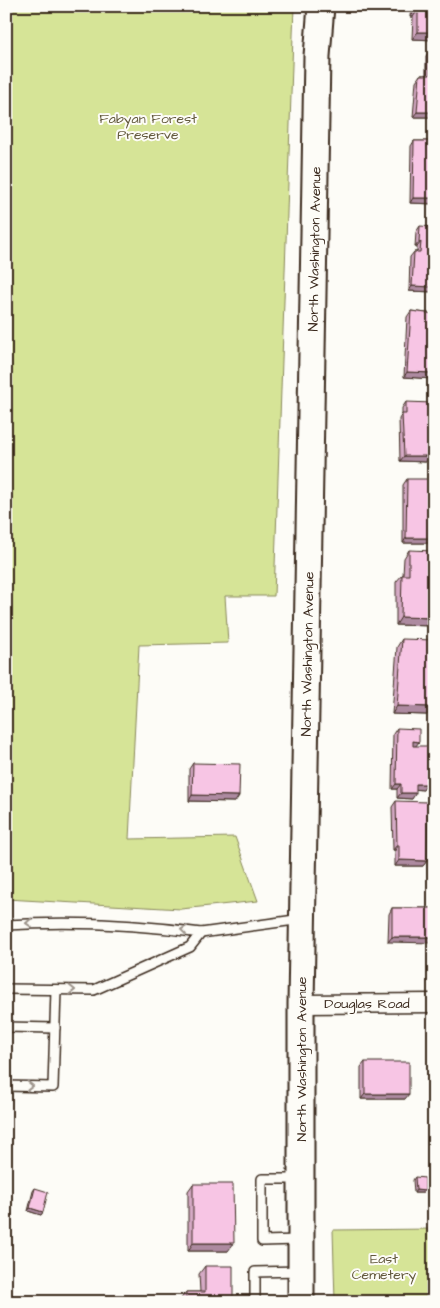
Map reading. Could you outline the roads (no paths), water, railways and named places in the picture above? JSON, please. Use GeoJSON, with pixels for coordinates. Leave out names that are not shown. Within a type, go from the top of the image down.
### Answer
{"type":"FeatureCollection","features":[{"type":"Feature","properties":{"kind":"main road","name":"North Washington Avenue"},"geometry":{"type":"LineString","coordinates":[[301,1302],[302,919],[317,56],[321,6]]}},
{"type":"Feature","properties":{"kind":"street","name":"Douglas Road"},"geometry":{"type":"LineString","coordinates":[[301,1004],[434,1003]]}},
{"type":"Feature","properties":{"kind":"lane"},"geometry":{"type":"LineString","coordinates":[[6,925],[52,922],[142,925],[201,932],[302,919]]}},
{"type":"Feature","properties":{"kind":"lane"},"geometry":{"type":"LineString","coordinates":[[6,989],[94,990],[190,947],[201,932]]}},
{"type":"Feature","properties":{"kind":"lane"},"geometry":{"type":"LineString","coordinates":[[6,1086],[53,1087],[56,990]]}},
{"type":"Feature","properties":{"kind":"lane"},"geometry":{"type":"LineString","coordinates":[[6,1027],[55,1028]]}},
{"type":"Feature","properties":{"kind":"lane"},"geometry":{"type":"LineString","coordinates":[[300,1179],[262,1179],[262,1240],[301,1240]]}},
{"type":"Feature","properties":{"kind":"lane"},"geometry":{"type":"LineString","coordinates":[[255,1302],[255,1272],[301,1271]]}},
{"type":"Feature","properties":{"kind":"park label","name":"Fabyan Forest Preserve"},"geometry":{"type":"Point","coordinates":[148,126]}},
{"type":"Feature","properties":{"kind":"park label","name":"East Cemetery"},"geometry":{"type":"Point","coordinates":[384,1266]}}]}
